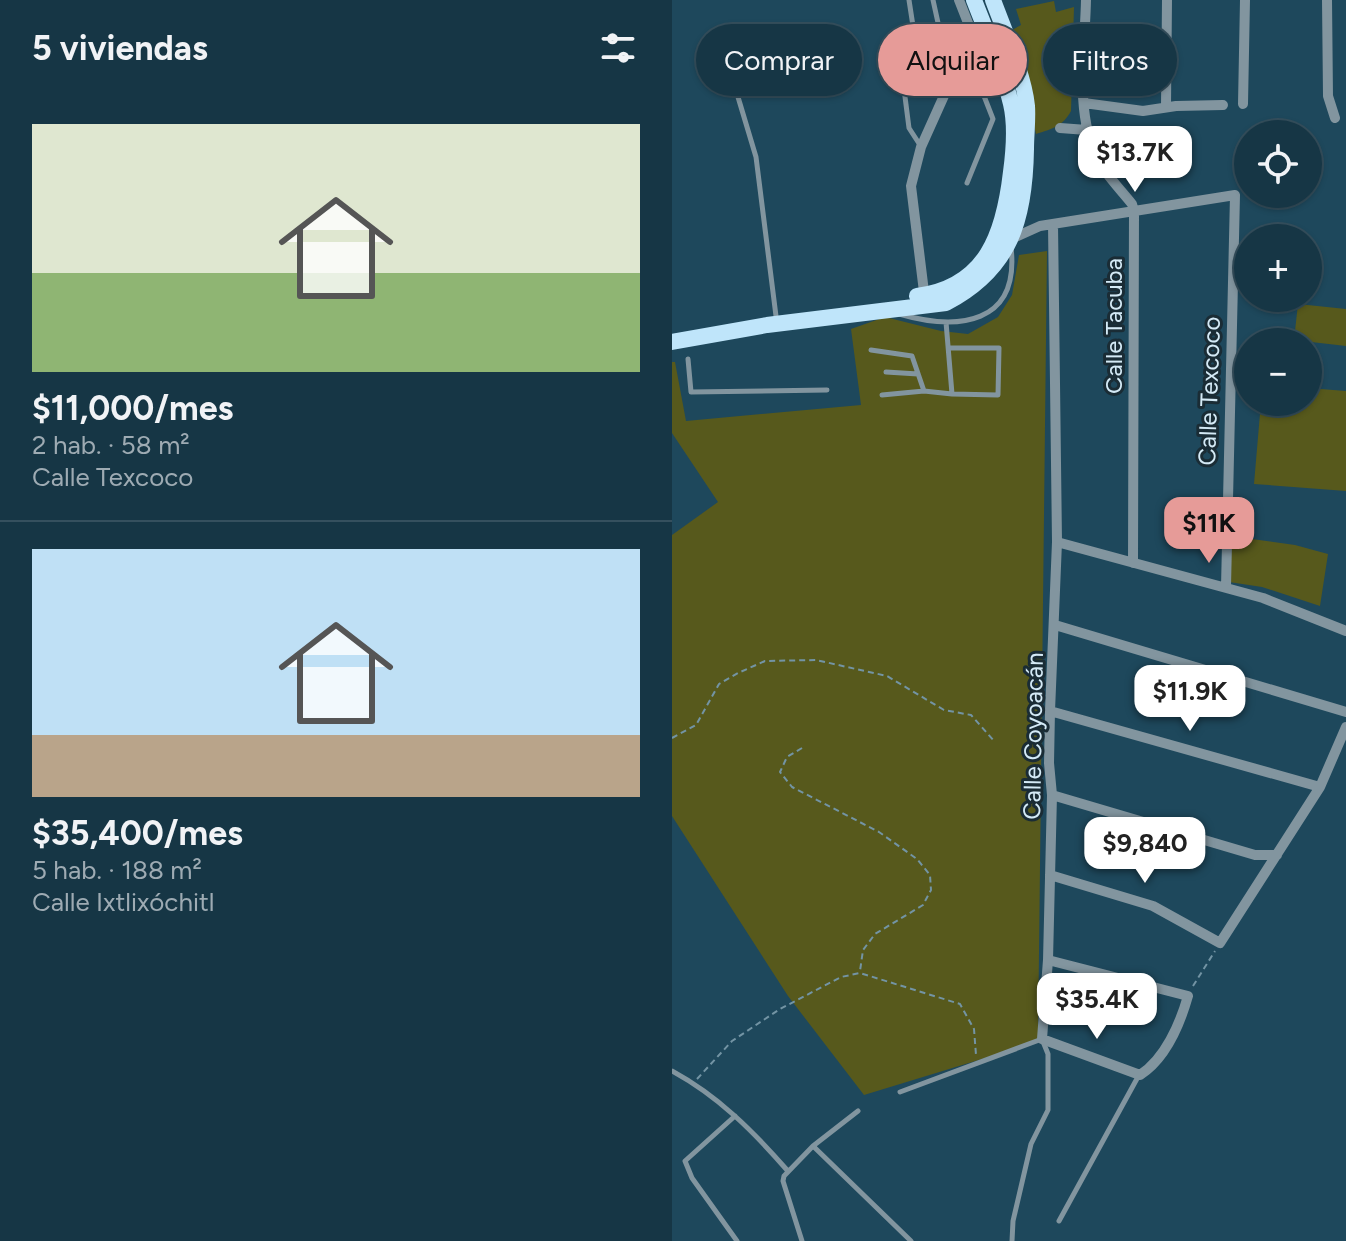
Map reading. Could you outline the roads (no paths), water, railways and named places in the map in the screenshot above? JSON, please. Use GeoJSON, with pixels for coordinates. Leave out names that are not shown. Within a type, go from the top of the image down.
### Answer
{"type":"FeatureCollection","features":[{"type":"Feature","properties":{"kind":"main road"},"geometry":{"type":"LineString","coordinates":[[926,307],[933,294],[968,277],[993,248],[1007,209],[1014,151],[1012,106],[974,0]]}},
{"type":"Feature","properties":{"kind":"main road"},"geometry":{"type":"LineString","coordinates":[[672,330],[776,316],[926,307],[946,303],[965,293],[988,274],[1010,241],[1020,211],[1026,171],[1027,104],[993,0]]}},
{"type":"Feature","properties":{"kind":"main road"},"geometry":{"type":"LineString","coordinates":[[672,342],[883,309],[926,307]]}},
{"type":"Feature","properties":{"kind":"street"},"geometry":{"type":"LineString","coordinates":[[959,0],[968,24]]}},
{"type":"Feature","properties":{"kind":"street"},"geometry":{"type":"LineString","coordinates":[[1010,241],[1040,226],[1134,211],[1099,161],[1087,130],[1084,103],[1086,0]]}},
{"type":"Feature","properties":{"kind":"street"},"geometry":{"type":"LineString","coordinates":[[1166,106],[1167,0]]}},
{"type":"Feature","properties":{"kind":"street"},"geometry":{"type":"LineString","coordinates":[[1243,104],[1245,0]]}},
{"type":"Feature","properties":{"kind":"street"},"geometry":{"type":"LineString","coordinates":[[1327,0],[1328,96],[1335,118]]}},
{"type":"Feature","properties":{"kind":"street"},"geometry":{"type":"LineString","coordinates":[[926,307],[911,186],[921,147],[944,96]]}},
{"type":"Feature","properties":{"kind":"street"},"geometry":{"type":"LineString","coordinates":[[1084,103],[1143,111],[1166,106],[1223,105]]}},
{"type":"Feature","properties":{"kind":"street"},"geometry":{"type":"LineString","coordinates":[[1060,128],[1087,130]]}},
{"type":"Feature","properties":{"kind":"street","name":"Calle Texcoco"},"geometry":{"type":"LineString","coordinates":[[1134,211],[1235,195],[1226,587]]}},
{"type":"Feature","properties":{"kind":"street"},"geometry":{"type":"LineString","coordinates":[[1020,211],[1040,226]]}},
{"type":"Feature","properties":{"kind":"street","name":"Calle Tacuba"},"geometry":{"type":"LineString","coordinates":[[1133,563],[1134,211]]}},
{"type":"Feature","properties":{"kind":"street","name":"Calle Coyoacán"},"geometry":{"type":"LineString","coordinates":[[1042,1039],[1048,960],[1052,795],[1050,711],[1057,542],[1053,224]]}},
{"type":"Feature","properties":{"kind":"street"},"geometry":{"type":"LineString","coordinates":[[1057,542],[1263,598],[1346,631]]}},
{"type":"Feature","properties":{"kind":"street"},"geometry":{"type":"LineString","coordinates":[[1055,625],[1346,712]]}},
{"type":"Feature","properties":{"kind":"street"},"geometry":{"type":"LineString","coordinates":[[1050,711],[1320,787]]}},
{"type":"Feature","properties":{"kind":"street"},"geometry":{"type":"LineString","coordinates":[[1050,875],[1153,906],[1220,943],[1320,787],[1346,727]]}},
{"type":"Feature","properties":{"kind":"street"},"geometry":{"type":"LineString","coordinates":[[1052,795],[1255,855],[1277,855]]}},
{"type":"Feature","properties":{"kind":"street"},"geometry":{"type":"LineString","coordinates":[[1042,1039],[1140,1075],[1155,1065],[1183,1013],[1188,996],[1048,960]]}},
{"type":"Feature","properties":{"kind":"lane"},"geometry":{"type":"LineString","coordinates":[[909,0],[913,24]]}},
{"type":"Feature","properties":{"kind":"lane"},"geometry":{"type":"LineString","coordinates":[[933,0],[938,24]]}},
{"type":"Feature","properties":{"kind":"lane"},"geometry":{"type":"LineString","coordinates":[[738,96],[756,157],[776,316]]}},
{"type":"Feature","properties":{"kind":"lane"},"geometry":{"type":"LineString","coordinates":[[905,96],[909,128],[921,147]]}},
{"type":"Feature","properties":{"kind":"lane"},"geometry":{"type":"LineString","coordinates":[[967,183],[993,119],[984,96]]}},
{"type":"Feature","properties":{"kind":"lane"},"geometry":{"type":"LineString","coordinates":[[926,307],[946,322],[975,320],[998,305],[1010,278],[1010,241]]}},
{"type":"Feature","properties":{"kind":"lane"},"geometry":{"type":"LineString","coordinates":[[946,322],[952,394]]}},
{"type":"Feature","properties":{"kind":"lane"},"geometry":{"type":"LineString","coordinates":[[882,395],[924,391],[998,395],[999,348],[949,348]]}},
{"type":"Feature","properties":{"kind":"lane"},"geometry":{"type":"LineString","coordinates":[[871,350],[912,356],[924,391]]}},
{"type":"Feature","properties":{"kind":"lane"},"geometry":{"type":"LineString","coordinates":[[688,359],[691,392],[827,390]]}},
{"type":"Feature","properties":{"kind":"lane"},"geometry":{"type":"LineString","coordinates":[[886,372],[918,374]]}},
{"type":"Feature","properties":{"kind":"lane"},"geometry":{"type":"LineString","coordinates":[[900,1092],[1042,1039]]}},
{"type":"Feature","properties":{"kind":"lane","name":"Calle Coyoacán"},"geometry":{"type":"LineString","coordinates":[[1012,1241],[1013,1221],[1031,1144],[1048,1110],[1048,1054],[1042,1039]]}},
{"type":"Feature","properties":{"kind":"lane"},"geometry":{"type":"LineString","coordinates":[[672,1071],[694,1083],[748,1126],[787,1170]]}},
{"type":"Feature","properties":{"kind":"lane"},"geometry":{"type":"LineString","coordinates":[[1059,1221],[1140,1075]]}},
{"type":"Feature","properties":{"kind":"lane"},"geometry":{"type":"LineString","coordinates":[[802,1241],[783,1181],[787,1170],[858,1111]]}},
{"type":"Feature","properties":{"kind":"lane"},"geometry":{"type":"LineString","coordinates":[[735,1116],[685,1161],[692,1178],[737,1241]]}},
{"type":"Feature","properties":{"kind":"lane"},"geometry":{"type":"LineString","coordinates":[[813,1146],[911,1241]]}}]}
